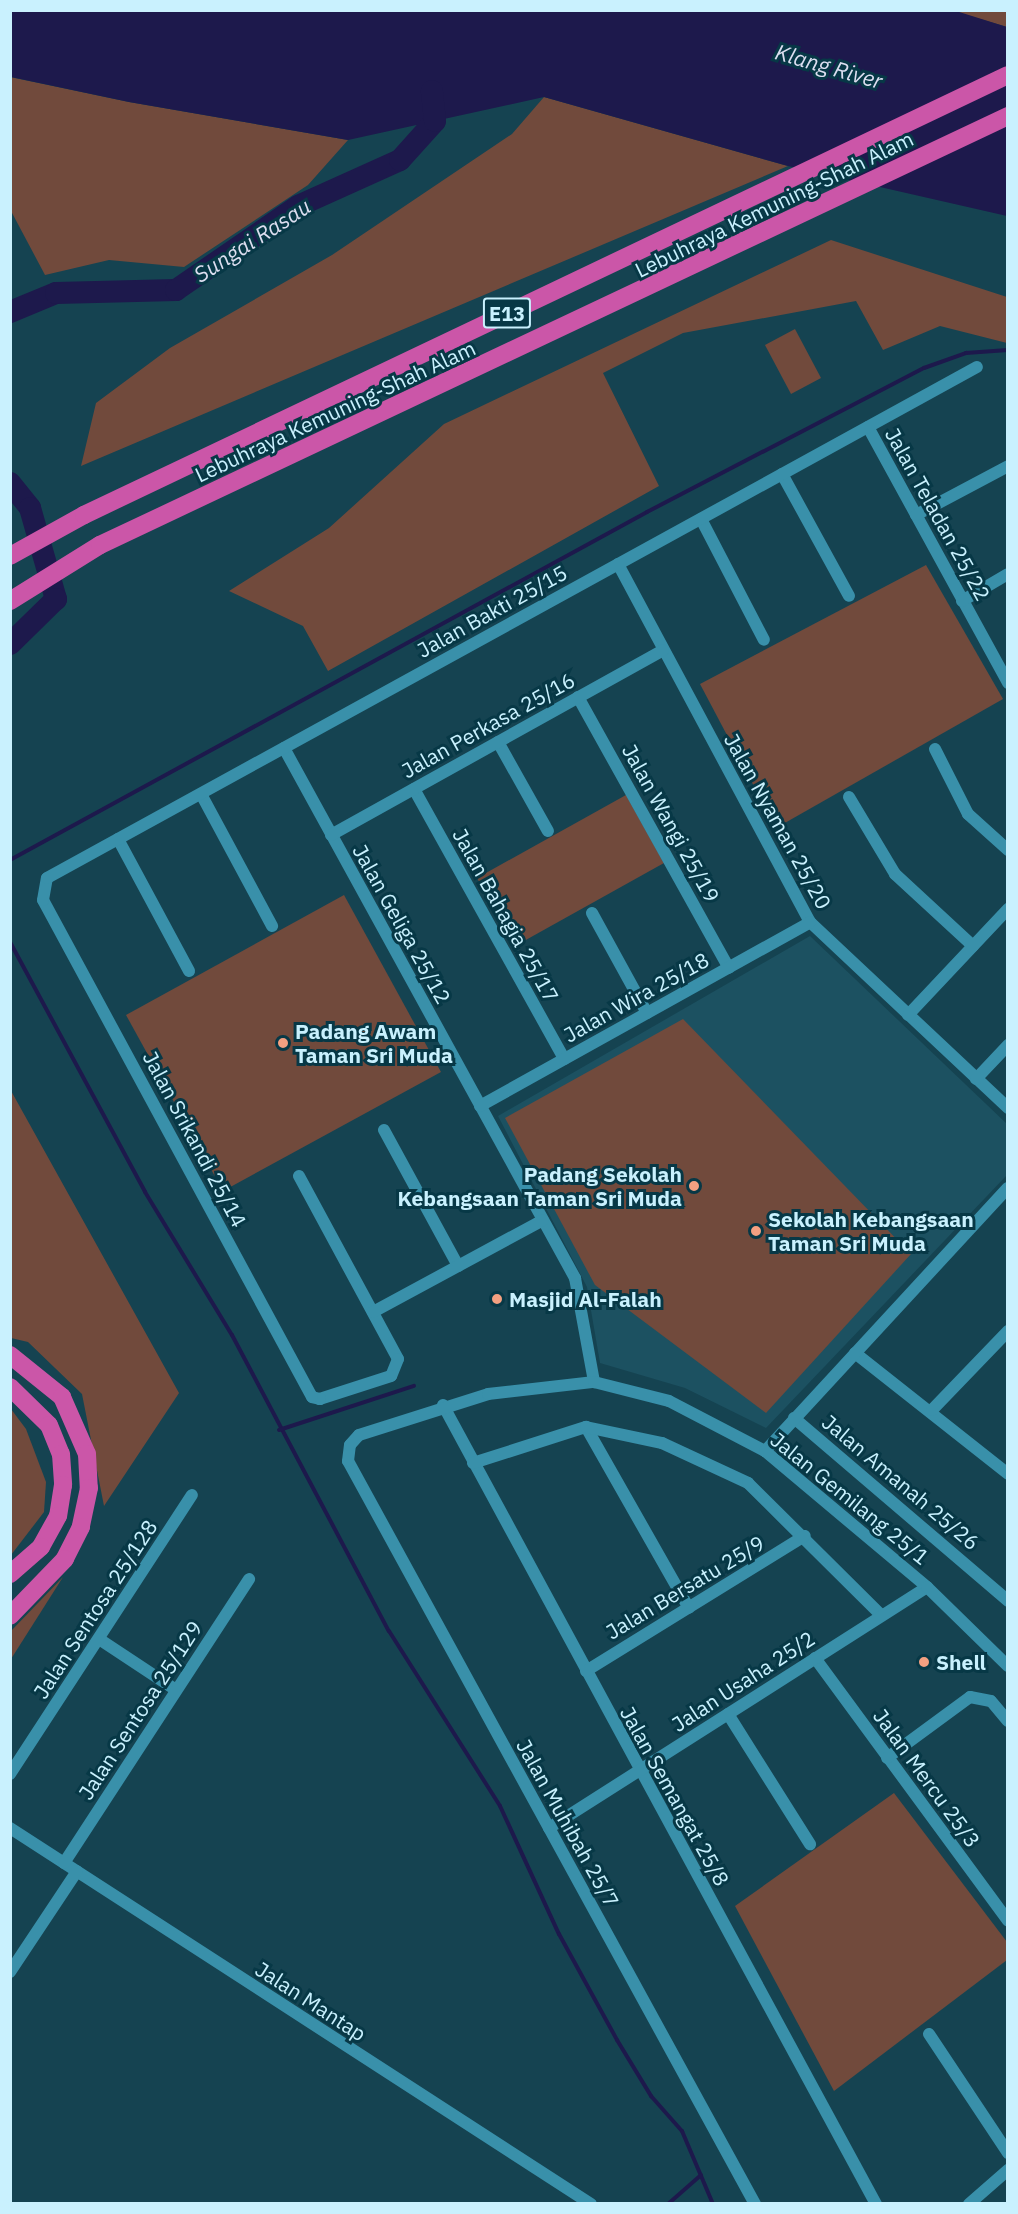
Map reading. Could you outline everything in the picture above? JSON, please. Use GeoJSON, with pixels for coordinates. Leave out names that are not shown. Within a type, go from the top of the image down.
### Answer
{"type":"FeatureCollection","features":[{"type":"Feature","properties":{"kind":"highway","name":"Lebuhraya Kemuning-Shah Alam"},"geometry":{"type":"LineString","coordinates":[[10,556],[84,515],[1008,75]]}},
{"type":"Feature","properties":{"kind":"highway","name":"Lebuhraya Kemuning-Shah Alam"},"geometry":{"type":"LineString","coordinates":[[10,601],[100,545],[1008,116]]}},
{"type":"Feature","properties":{"kind":"highway"},"geometry":{"type":"LineString","coordinates":[[10,1355],[62,1397],[87,1454],[89,1488],[81,1527],[65,1559],[10,1616]]}},
{"type":"Feature","properties":{"kind":"highway"},"geometry":{"type":"LineString","coordinates":[[10,1387],[49,1425],[61,1454],[63,1485],[58,1516],[41,1547],[10,1574]]}},
{"type":"Feature","properties":{"kind":"street","name":"Jalan Bakti 25/15"},"geometry":{"type":"LineString","coordinates":[[43,900],[46,878],[977,367]]}},
{"type":"Feature","properties":{"kind":"street","name":"Jalan Teladan 25/22"},"geometry":{"type":"LineString","coordinates":[[868,427],[1008,683]]}},
{"type":"Feature","properties":{"kind":"street"},"geometry":{"type":"LineString","coordinates":[[916,515],[1008,466]]}},
{"type":"Feature","properties":{"kind":"street"},"geometry":{"type":"LineString","coordinates":[[783,474],[849,596]]}},
{"type":"Feature","properties":{"kind":"street"},"geometry":{"type":"LineString","coordinates":[[701,519],[764,640]]}},
{"type":"Feature","properties":{"kind":"street","name":"Jalan Nyaman 25/20"},"geometry":{"type":"LineString","coordinates":[[618,564],[810,922],[1008,1108]]}},
{"type":"Feature","properties":{"kind":"street"},"geometry":{"type":"LineString","coordinates":[[962,601],[1008,574]]}},
{"type":"Feature","properties":{"kind":"street","name":"Jalan Perkasa 25/16"},"geometry":{"type":"LineString","coordinates":[[331,835],[663,650]]}},
{"type":"Feature","properties":{"kind":"street","name":"Jalan Wangi 25/19"},"geometry":{"type":"LineString","coordinates":[[578,697],[729,968]]}},
{"type":"Feature","properties":{"kind":"street"},"geometry":{"type":"LineString","coordinates":[[498,742],[548,831]]}},
{"type":"Feature","properties":{"kind":"street","name":"Jalan Geliga 25/12"},"geometry":{"type":"LineString","coordinates":[[284,748],[574,1278],[594,1382]]}},
{"type":"Feature","properties":{"kind":"street"},"geometry":{"type":"LineString","coordinates":[[935,749],[968,814],[1008,850]]}},
{"type":"Feature","properties":{"kind":"street","name":"Jalan Bahagia 25/17"},"geometry":{"type":"LineString","coordinates":[[414,789],[564,1059]]}},
{"type":"Feature","properties":{"kind":"street"},"geometry":{"type":"LineString","coordinates":[[201,794],[272,926]]}},
{"type":"Feature","properties":{"kind":"street"},"geometry":{"type":"LineString","coordinates":[[849,796],[895,874],[972,946]]}},
{"type":"Feature","properties":{"kind":"street"},"geometry":{"type":"LineString","coordinates":[[118,839],[189,971]]}},
{"type":"Feature","properties":{"kind":"street","name":"Jalan Srikandi 25/14"},"geometry":{"type":"LineString","coordinates":[[43,900],[312,1397],[330,1398],[391,1376],[398,1359],[373,1312]]}},
{"type":"Feature","properties":{"kind":"street"},"geometry":{"type":"LineString","coordinates":[[908,1015],[1008,909]]}},
{"type":"Feature","properties":{"kind":"street"},"geometry":{"type":"LineString","coordinates":[[592,913],[647,1013]]}},
{"type":"Feature","properties":{"kind":"street","name":"Jalan Wira 25/18"},"geometry":{"type":"LineString","coordinates":[[480,1106],[810,922]]}},
{"type":"Feature","properties":{"kind":"street"},"geometry":{"type":"LineString","coordinates":[[976,1079],[1008,1045]]}},
{"type":"Feature","properties":{"kind":"street"},"geometry":{"type":"LineString","coordinates":[[384,1131],[458,1266]]}},
{"type":"Feature","properties":{"kind":"street"},"geometry":{"type":"LineString","coordinates":[[299,1176],[373,1312],[543,1220]]}},
{"type":"Feature","properties":{"kind":"street"},"geometry":{"type":"LineString","coordinates":[[765,1451],[1008,1188]]}},
{"type":"Feature","properties":{"kind":"street"},"geometry":{"type":"LineString","coordinates":[[932,1410],[1008,1331]]}},
{"type":"Feature","properties":{"kind":"street"},"geometry":{"type":"LineString","coordinates":[[855,1353],[932,1410],[1007,1474]]}},
{"type":"Feature","properties":{"kind":"street","name":"Jalan Gemilang 25/1"},"geometry":{"type":"LineString","coordinates":[[348,1461],[350,1445],[359,1435],[443,1405],[488,1394],[594,1382],[669,1401],[765,1451],[927,1587],[1008,1666]]}},
{"type":"Feature","properties":{"kind":"street","name":"Jalan Semangat 25/8"},"geometry":{"type":"LineString","coordinates":[[443,1405],[638,1771],[876,2204]]}},
{"type":"Feature","properties":{"kind":"street","name":"Jalan Amanah 25/26"},"geometry":{"type":"LineString","coordinates":[[794,1418],[1008,1601]]}},
{"type":"Feature","properties":{"kind":"street"},"geometry":{"type":"LineString","coordinates":[[586,1427],[689,1608]]}},
{"type":"Feature","properties":{"kind":"street"},"geometry":{"type":"LineString","coordinates":[[473,1463],[586,1427],[662,1443],[748,1483],[806,1536],[880,1614]]}},
{"type":"Feature","properties":{"kind":"street","name":"Jalan Muhibah 25/7"},"geometry":{"type":"LineString","coordinates":[[348,1461],[754,2204]]}},
{"type":"Feature","properties":{"kind":"street","name":"Jalan Sentosa 25/128"},"geometry":{"type":"LineString","coordinates":[[10,1774],[192,1495]]}},
{"type":"Feature","properties":{"kind":"street","name":"Jalan Bersatu 25/9"},"geometry":{"type":"LineString","coordinates":[[585,1671],[806,1536]]}},
{"type":"Feature","properties":{"kind":"street","name":"Jalan Sentosa 25/129"},"geometry":{"type":"LineString","coordinates":[[64,1863],[249,1579]]}},
{"type":"Feature","properties":{"kind":"street","name":"Jalan Usaha 25/2"},"geometry":{"type":"LineString","coordinates":[[549,1828],[815,1659],[880,1614],[927,1587]]}},
{"type":"Feature","properties":{"kind":"street"},"geometry":{"type":"LineString","coordinates":[[99,1639],[177,1690]]}},
{"type":"Feature","properties":{"kind":"street","name":"Jalan Mercu 25/3"},"geometry":{"type":"LineString","coordinates":[[815,1659],[1008,1921]]}},
{"type":"Feature","properties":{"kind":"street"},"geometry":{"type":"LineString","coordinates":[[887,1758],[970,1697],[991,1701],[1008,1721]]}},
{"type":"Feature","properties":{"kind":"street"},"geometry":{"type":"LineString","coordinates":[[728,1714],[810,1844]]}},
{"type":"Feature","properties":{"kind":"street","name":"Jalan Mantap"},"geometry":{"type":"LineString","coordinates":[[10,1828],[591,2204]]}},
{"type":"Feature","properties":{"kind":"street"},"geometry":{"type":"LineString","coordinates":[[10,1972],[76,1871]]}},
{"type":"Feature","properties":{"kind":"street"},"geometry":{"type":"LineString","coordinates":[[929,2034],[1008,2153]]}},
{"type":"Feature","properties":{"kind":"street"},"geometry":{"type":"LineString","coordinates":[[969,2204],[1008,2170]]}},
{"type":"Feature","properties":{"kind":"shaded area"},"geometry":{"type":"Polygon","coordinates":[[[953,11],[1007,11],[1007,27],[953,11]]]}},
{"type":"Feature","properties":{"kind":"shaded area"},"geometry":{"type":"Polygon","coordinates":[[[10,77],[129,102],[348,140],[308,185],[184,267],[109,260],[45,275],[11,211],[10,77]]]}},
{"type":"Feature","properties":{"kind":"shaded area"},"geometry":{"type":"Polygon","coordinates":[[[544,97],[788,166],[81,466],[96,403],[170,348],[332,255],[512,134],[544,97]]]}},
{"type":"Feature","properties":{"kind":"shaded area"},"geometry":{"type":"Polygon","coordinates":[[[831,240],[1007,297],[1007,343],[940,326],[883,350],[856,301],[683,333],[603,373],[659,486],[328,671],[303,626],[229,591],[329,528],[444,424],[831,240]]]}},
{"type":"Feature","properties":{"kind":"shaded area"},"geometry":{"type":"Polygon","coordinates":[[[795,329],[821,378],[791,394],[765,345],[795,329]]]}},
{"type":"Feature","properties":{"kind":"shaded area"},"geometry":{"type":"Polygon","coordinates":[[[926,565],[1003,699],[776,828],[700,684],[926,565]]]}},
{"type":"Feature","properties":{"kind":"shaded area"},"geometry":{"type":"Polygon","coordinates":[[[626,795],[664,863],[515,946],[477,878],[626,795]]]}},
{"type":"Feature","properties":{"kind":"shaded area","name":"Padang Awam Taman Sri Muda"},"geometry":{"type":"Polygon","coordinates":[[[344,895],[441,1072],[223,1191],[126,1015],[344,895]]]}},
{"type":"Feature","properties":{"kind":"shaded area","name":"Sekolah Kebangsaan Taman Sri Muda"},"geometry":{"type":"Polygon","coordinates":[[[810,936],[1007,1124],[1007,1175],[766,1428],[685,1388],[600,1363],[587,1287],[498,1116],[810,936]]]}},
{"type":"Feature","properties":{"kind":"shaded area","name":"Padang Sekolah Kebangsaan Taman Sri Muda"},"geometry":{"type":"Polygon","coordinates":[[[683,1019],[911,1254],[766,1413],[595,1285],[505,1118],[683,1019]]]}},
{"type":"Feature","properties":{"kind":"shaded area"},"geometry":{"type":"Polygon","coordinates":[[[10,1089],[179,1393],[104,1506],[82,1394],[28,1342],[11,1338],[10,1089]]]}},
{"type":"Feature","properties":{"kind":"shaded area"},"geometry":{"type":"Polygon","coordinates":[[[11,1409],[26,1429],[46,1482],[44,1512],[11,1555],[11,1409]]]}},
{"type":"Feature","properties":{"kind":"shaded area"},"geometry":{"type":"Polygon","coordinates":[[[63,1577],[11,1659],[11,1631],[63,1577]]]}},
{"type":"Feature","properties":{"kind":"shaded area"},"geometry":{"type":"Polygon","coordinates":[[[894,1793],[1007,1942],[1007,1960],[834,2091],[735,1906],[894,1793]]]}},
{"type":"Feature","properties":{"kind":"water","name":"Klang River"},"geometry":{"type":"Polygon","coordinates":[[[11,11],[956,11],[1007,27],[1007,216],[788,166],[544,97],[348,140],[129,102],[11,77],[11,11]]]}},
{"type":"Feature","properties":{"kind":"waterway","name":"Sungai Rasau"},"geometry":{"type":"LineString","coordinates":[[10,312],[56,293],[176,290],[298,206],[400,160],[435,121],[432,91]]}},
{"type":"Feature","properties":{"kind":"waterway"},"geometry":{"type":"LineString","coordinates":[[10,860],[647,512],[924,368],[966,353],[1008,350]]}},
{"type":"Feature","properties":{"kind":"waterway","name":"Sungai Rasau"},"geometry":{"type":"LineString","coordinates":[[10,483],[30,508],[56,599],[10,644]]}},
{"type":"Feature","properties":{"kind":"waterway"},"geometry":{"type":"LineString","coordinates":[[10,942],[145,1192],[232,1335],[389,1631],[500,1806],[559,1934],[617,2040],[651,2096],[682,2131],[713,2204]]}},
{"type":"Feature","properties":{"kind":"waterway"},"geometry":{"type":"LineString","coordinates":[[279,1430],[414,1386]]}},
{"type":"Feature","properties":{"kind":"waterway"},"geometry":{"type":"LineString","coordinates":[[668,2204],[701,2175]]}},
{"type":"Feature","properties":{"kind":"place","name":"Padang Awam Taman Sri Muda"},"geometry":{"type":"Point","coordinates":[283,1043]}},
{"type":"Feature","properties":{"kind":"place","name":"Padang Sekolah Kebangsaan Taman Sri Muda"},"geometry":{"type":"Point","coordinates":[694,1186]}},
{"type":"Feature","properties":{"kind":"place","name":"Sekolah Kebangsaan Taman Sri Muda"},"geometry":{"type":"Point","coordinates":[756,1231]}},
{"type":"Feature","properties":{"kind":"place","name":"Masjid Al-Falah"},"geometry":{"type":"Point","coordinates":[497,1299]}},
{"type":"Feature","properties":{"kind":"place","name":"Shell"},"geometry":{"type":"Point","coordinates":[924,1662]}}]}
